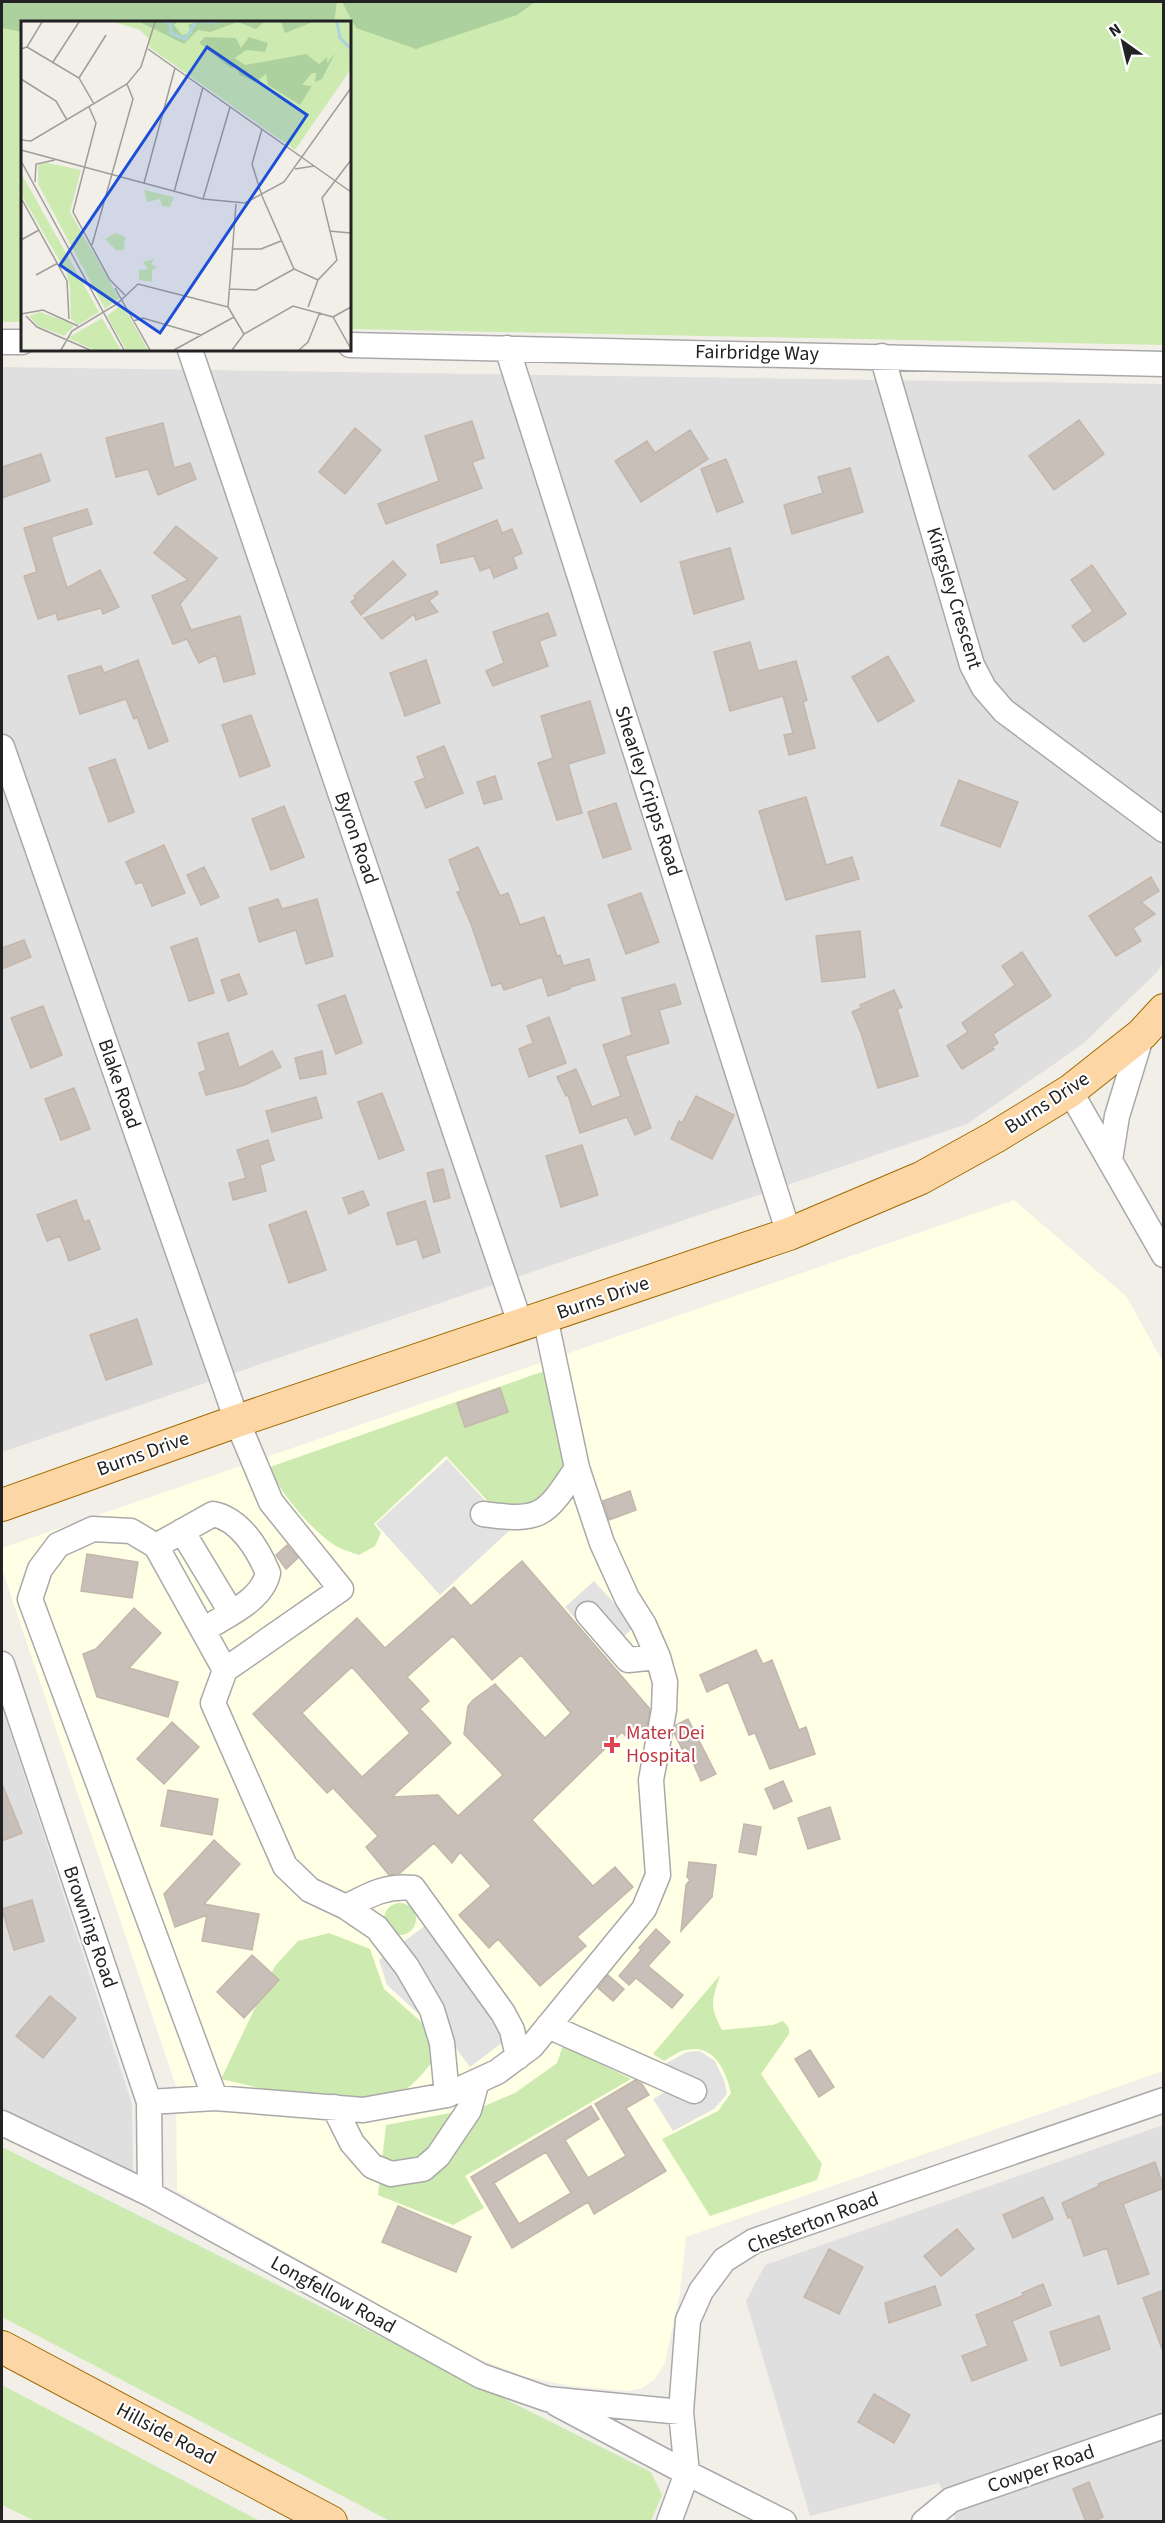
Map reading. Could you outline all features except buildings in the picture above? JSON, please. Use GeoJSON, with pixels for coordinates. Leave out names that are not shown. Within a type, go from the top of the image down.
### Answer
{"type":"FeatureCollection","features":[{"type":"Feature","properties":{"kind":"main road","name":"Burns Drive"},"geometry":{"type":"LineString","coordinates":[[2,1505],[237,1421],[789,1234],[921,1178],[1070,1091],[1142,1034],[1164,1010]]}},
{"type":"Feature","properties":{"kind":"main road","name":"Hillside Road"},"geometry":{"type":"LineString","coordinates":[[2,2347],[331,2522]]}},
{"type":"Feature","properties":{"kind":"street"},"geometry":{"type":"LineString","coordinates":[[2,342],[21,342]]}},
{"type":"Feature","properties":{"kind":"street","name":"Fairbridge Way"},"geometry":{"type":"LineString","coordinates":[[351,345],[1164,364]]}},
{"type":"Feature","properties":{"kind":"street","name":"Shearley Cripps Road"},"geometry":{"type":"LineString","coordinates":[[507,348],[789,1234]]}},
{"type":"Feature","properties":{"kind":"street","name":"Byron Road"},"geometry":{"type":"LineString","coordinates":[[149,2102],[215,2098],[363,2110],[447,2095],[497,2072],[532,2046],[644,1909],[658,1875],[651,1780],[664,1710],[665,1682],[658,1657],[602,1543],[533,1322],[190,351]]}},
{"type":"Feature","properties":{"kind":"street","name":"Kingsley Crescent"},"geometry":{"type":"LineString","coordinates":[[882,356],[972,665],[984,688],[1004,711],[1164,830]]}},
{"type":"Feature","properties":{"kind":"street","name":"Blake Road"},"geometry":{"type":"LineString","coordinates":[[2,747],[237,1421],[271,1502],[341,1589],[225,1670]]}},
{"type":"Feature","properties":{"kind":"street"},"geometry":{"type":"LineString","coordinates":[[1110,1160],[1117,1116],[1142,1034]]}},
{"type":"Feature","properties":{"kind":"street"},"geometry":{"type":"LineString","coordinates":[[1070,1091],[1164,1255]]}},
{"type":"Feature","properties":{"kind":"street"},"geometry":{"type":"LineString","coordinates":[[483,1514],[518,1519],[538,1515],[556,1499],[577,1468]]}},
{"type":"Feature","properties":{"kind":"street"},"geometry":{"type":"LineString","coordinates":[[156,1546],[213,1514],[231,1520],[263,1562],[268,1573],[260,1590],[252,1599],[203,1630]]}},
{"type":"Feature","properties":{"kind":"street"},"geometry":{"type":"LineString","coordinates":[[215,2098],[30,1599],[40,1569],[58,1545],[93,1529],[131,1531],[156,1546],[225,1670],[213,1703],[285,1866],[310,1890],[346,1907],[377,1928],[407,1967],[432,2010],[442,2043],[447,2095]]}},
{"type":"Feature","properties":{"kind":"street"},"geometry":{"type":"LineString","coordinates":[[182,1532],[231,1612]]}},
{"type":"Feature","properties":{"kind":"street"},"geometry":{"type":"LineString","coordinates":[[588,1614],[628,1660],[658,1657]]}},
{"type":"Feature","properties":{"kind":"street","name":"Browning Road"},"geometry":{"type":"LineString","coordinates":[[2,1664],[149,2102],[150,2194]]}},
{"type":"Feature","properties":{"kind":"street"},"geometry":{"type":"LineString","coordinates":[[346,1907],[381,1889],[397,1886],[413,1888],[503,2013],[512,2030],[518,2056]]}},
{"type":"Feature","properties":{"kind":"street"},"geometry":{"type":"LineString","coordinates":[[548,2026],[694,2091]]}},
{"type":"Feature","properties":{"kind":"street"},"geometry":{"type":"LineString","coordinates":[[334,2107],[352,2143],[372,2166],[391,2174],[423,2169],[438,2156],[469,2110],[477,2081]]}},
{"type":"Feature","properties":{"kind":"street","name":"Chesterton Road"},"geometry":{"type":"LineString","coordinates":[[669,2522],[687,2473],[681,2412],[688,2320],[701,2291],[724,2260],[754,2241],[1164,2100]]}},
{"type":"Feature","properties":{"kind":"street","name":"Longfellow Road"},"geometry":{"type":"LineString","coordinates":[[2,2123],[150,2194],[481,2376],[547,2399],[681,2412]]}},
{"type":"Feature","properties":{"kind":"street"},"geometry":{"type":"LineString","coordinates":[[547,2399],[784,2522]]}},
{"type":"Feature","properties":{"kind":"street","name":"Cowper Road"},"geometry":{"type":"LineString","coordinates":[[924,2522],[951,2500],[1164,2426]]}},
{"type":"Feature","properties":{"kind":"shaded area"},"geometry":{"type":"Polygon","coordinates":[[[2,367],[1163,384],[1164,960],[1158,971],[1083,1044],[967,1124],[2,1452],[2,367]]]}},
{"type":"Feature","properties":{"kind":"shaded area","name":"Mater Dei Hospital"},"geometry":{"type":"Polygon","coordinates":[[[1014,1200],[1126,1296],[1163,1362],[1163,2071],[686,2237],[680,2292],[665,2363],[655,2379],[642,2388],[627,2391],[571,2386],[522,2376],[469,2355],[177,2191],[176,2086],[2,1569],[2,1548],[1014,1200]]]}},
{"type":"Feature","properties":{"kind":"shaded area"},"geometry":{"type":"Polygon","coordinates":[[[447,1459],[511,1529],[440,1595],[376,1524],[447,1459]]]}},
{"type":"Feature","properties":{"kind":"shaded area"},"geometry":{"type":"Polygon","coordinates":[[[594,1581],[635,1626],[606,1653],[565,1607],[594,1581]]]}},
{"type":"Feature","properties":{"kind":"shaded area"},"geometry":{"type":"Polygon","coordinates":[[[2,1707],[132,2104],[133,2171],[2,2109],[2,1707]]]}},
{"type":"Feature","properties":{"kind":"shaded area"},"geometry":{"type":"Polygon","coordinates":[[[442,1913],[524,2026],[470,2067],[456,2048],[387,1985],[379,1960],[442,1913]]]}},
{"type":"Feature","properties":{"kind":"shaded area"},"geometry":{"type":"Polygon","coordinates":[[[700,2051],[715,2061],[724,2080],[727,2094],[714,2109],[673,2131],[653,2099],[670,2089],[657,2068],[687,2052],[700,2051]]]}},
{"type":"Feature","properties":{"kind":"shaded area"},"geometry":{"type":"Polygon","coordinates":[[[1163,2125],[1163,2521],[953,2521],[955,2518],[939,2483],[810,2516],[746,2301],[765,2265],[1163,2125]]]}},
{"type":"Feature","properties":{"kind":"green space"},"geometry":{"type":"Polygon","coordinates":[[[2,2],[1163,2],[1163,345],[351,329],[351,21],[21,21],[21,322],[2,322],[2,2]]]}},
{"type":"Feature","properties":{"kind":"green space"},"geometry":{"type":"Polygon","coordinates":[[[2,2],[337,2],[334,21],[21,21],[21,32],[2,28],[2,2]]]}},
{"type":"Feature","properties":{"kind":"green space"},"geometry":{"type":"Polygon","coordinates":[[[342,2],[535,2],[517,15],[416,49],[356,28],[342,2]]]}},
{"type":"Feature","properties":{"kind":"green space"},"geometry":{"type":"Polygon","coordinates":[[[547,1370],[568,1465],[534,1508],[495,1509],[446,1456],[374,1524],[381,1533],[375,1546],[359,1555],[336,1546],[318,1532],[288,1499],[270,1467],[547,1370]]]}},
{"type":"Feature","properties":{"kind":"green space"},"geometry":{"type":"Polygon","coordinates":[[[400,1903],[412,1907],[416,1919],[412,1931],[400,1935],[388,1931],[384,1919],[388,1907],[400,1903]]]}},
{"type":"Feature","properties":{"kind":"green space"},"geometry":{"type":"Polygon","coordinates":[[[329,1933],[370,1949],[384,1989],[428,2028],[435,2059],[406,2089],[386,2098],[364,2102],[340,2102],[289,2095],[221,2079],[275,1966],[298,1941],[329,1933]]]}},
{"type":"Feature","properties":{"kind":"green space"},"geometry":{"type":"Polygon","coordinates":[[[720,1975],[713,2003],[715,2015],[722,2030],[773,2025],[783,2021],[789,2028],[789,2034],[761,2074],[822,2164],[817,2180],[710,2216],[662,2139],[718,2111],[731,2093],[726,2076],[717,2061],[704,2051],[696,2049],[683,2051],[664,2061],[653,2054],[720,1975]]]}},
{"type":"Feature","properties":{"kind":"green space"},"geometry":{"type":"Polygon","coordinates":[[[563,2045],[631,2079],[465,2176],[484,2208],[453,2225],[378,2195],[386,2125],[482,2107],[515,2093],[557,2063],[563,2045]]]}},
{"type":"Feature","properties":{"kind":"green space"},"geometry":{"type":"Polygon","coordinates":[[[2,2147],[651,2472],[662,2495],[651,2521],[390,2521],[2,2317],[2,2147]]]}},
{"type":"Feature","properties":{"kind":"green space"},"geometry":{"type":"Polygon","coordinates":[[[2,2385],[260,2521],[35,2521],[2,2505],[2,2385]]]}},
{"type":"Feature","properties":{"kind":"place","name":"Mater Dei Hospital"},"geometry":{"type":"Point","coordinates":[612,1745]}}]}
